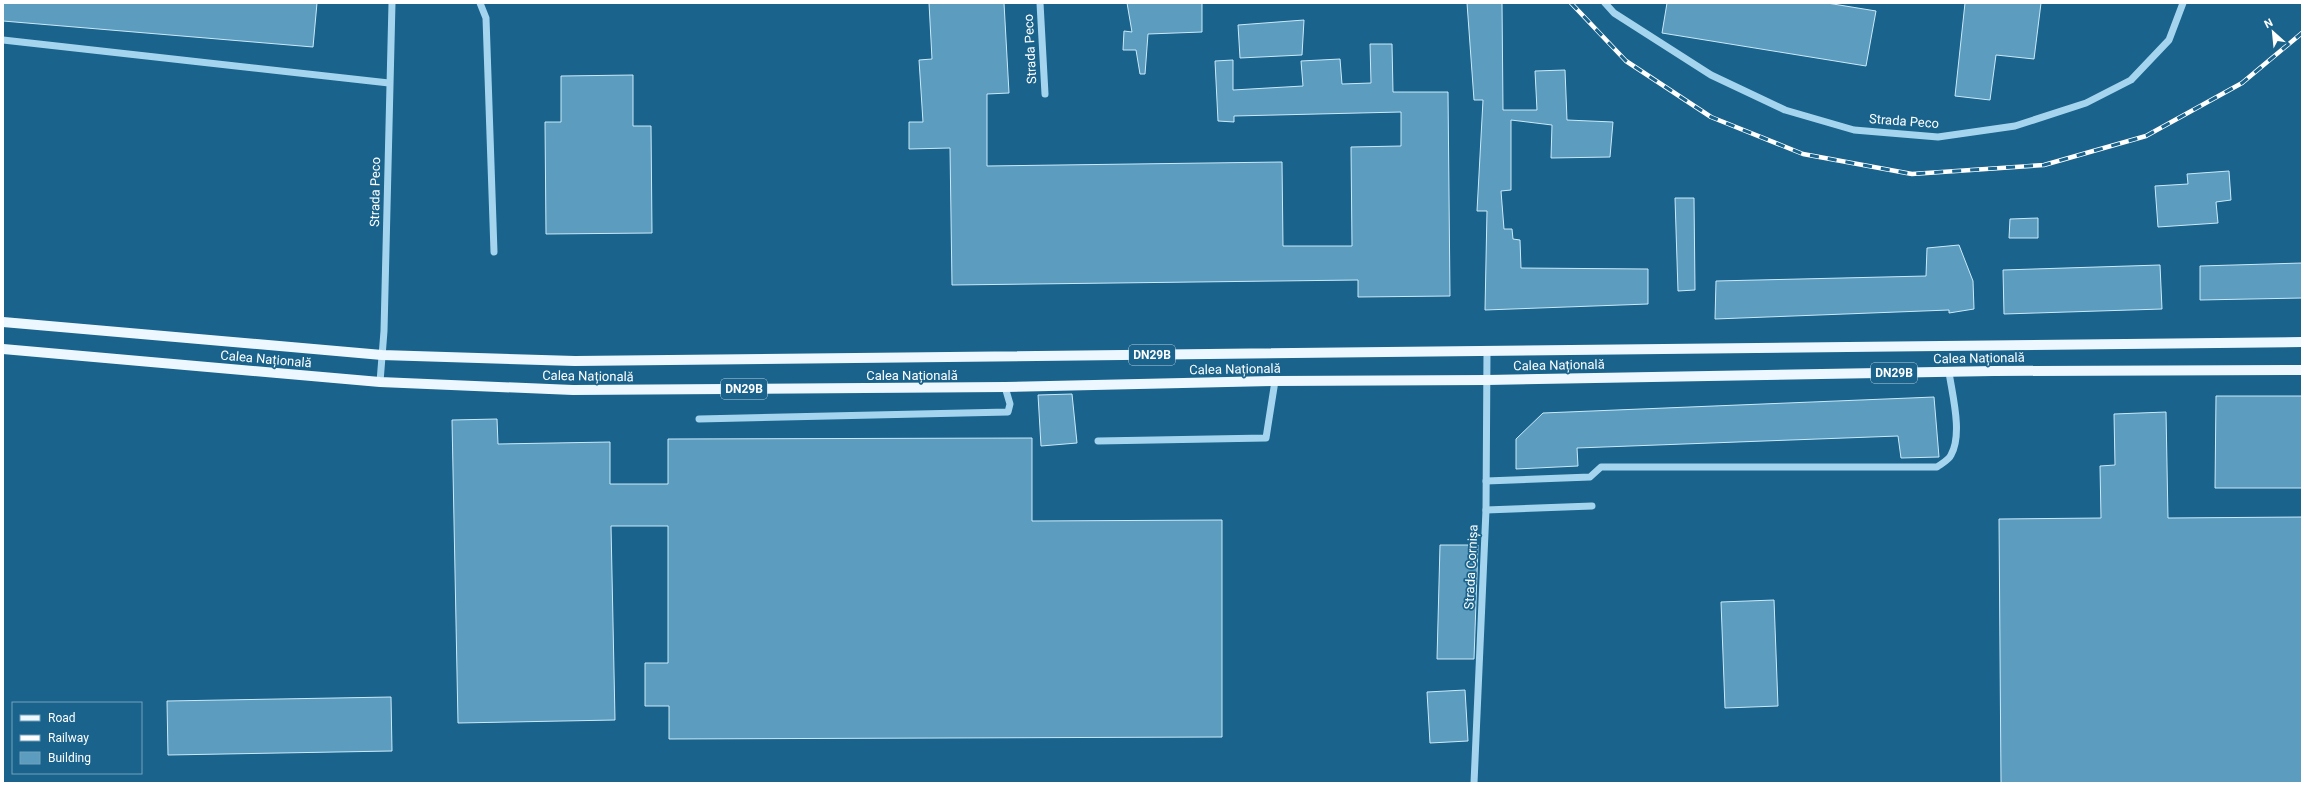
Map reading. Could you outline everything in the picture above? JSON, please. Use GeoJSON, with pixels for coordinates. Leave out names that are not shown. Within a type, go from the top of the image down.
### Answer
{"type":"FeatureCollection","features":[{"type":"Feature","properties":{"kind":"main road","name":"Calea Națională"},"geometry":{"type":"LineString","coordinates":[[3,322],[382,355],[575,361],[2302,342]]}},
{"type":"Feature","properties":{"kind":"main road","name":"Calea Națională"},"geometry":{"type":"LineString","coordinates":[[3,349],[380,382],[573,390],[1005,387],[1275,381],[1487,380],[1949,372],[2302,370]]}},
{"type":"Feature","properties":{"kind":"street","name":"Strada Peco"},"geometry":{"type":"LineString","coordinates":[[380,382],[392,3]]}},
{"type":"Feature","properties":{"kind":"street"},"geometry":{"type":"LineString","coordinates":[[480,3],[486,18],[494,252]]}},
{"type":"Feature","properties":{"kind":"street","name":"Strada Peco"},"geometry":{"type":"LineString","coordinates":[[1040,3],[1045,94]]}},
{"type":"Feature","properties":{"kind":"street","name":"Strada Peco"},"geometry":{"type":"LineString","coordinates":[[1605,3],[1614,13],[1711,75],[1785,110],[1854,130],[1938,137],[2015,126],[2086,103],[2131,80],[2169,40],[2183,3]]}},
{"type":"Feature","properties":{"kind":"street"},"geometry":{"type":"LineString","coordinates":[[3,40],[389,83]]}},
{"type":"Feature","properties":{"kind":"street","name":"Strada Cornișa"},"geometry":{"type":"LineString","coordinates":[[1474,783],[1486,510],[1487,351]]}},
{"type":"Feature","properties":{"kind":"street"},"geometry":{"type":"LineString","coordinates":[[1486,481],[1590,477],[1601,467],[1937,467],[1951,455],[1955,441],[1956,427],[1949,372]]}},
{"type":"Feature","properties":{"kind":"street"},"geometry":{"type":"LineString","coordinates":[[1098,441],[1266,438],[1275,381]]}},
{"type":"Feature","properties":{"kind":"street"},"geometry":{"type":"LineString","coordinates":[[699,419],[1008,412],[1010,404],[1005,387]]}},
{"type":"Feature","properties":{"kind":"street"},"geometry":{"type":"LineString","coordinates":[[1486,510],[1592,506]]}},
{"type":"Feature","properties":{"kind":"building"},"geometry":{"type":"Polygon","coordinates":[[[3,3],[317,3],[313,47],[3,21],[3,3]]]}},
{"type":"Feature","properties":{"kind":"building"},"geometry":{"type":"Polygon","coordinates":[[[929,3],[1004,3],[1009,93],[987,94],[987,166],[1282,162],[1283,246],[1352,246],[1351,147],[1401,146],[1401,112],[1234,116],[1234,122],[1218,121],[1215,61],[1233,60],[1233,90],[1303,86],[1301,61],[1340,59],[1342,84],[1371,83],[1370,44],[1392,44],[1393,92],[1448,92],[1450,296],[1358,297],[1358,280],[952,285],[950,148],[909,149],[909,122],[923,122],[919,60],[932,59],[929,3]]]}},
{"type":"Feature","properties":{"kind":"building"},"geometry":{"type":"Polygon","coordinates":[[[1127,3],[1202,3],[1202,32],[1148,34],[1145,74],[1140,74],[1136,50],[1123,50],[1124,31],[1132,32],[1127,3]]]}},
{"type":"Feature","properties":{"kind":"building"},"geometry":{"type":"Polygon","coordinates":[[[1467,3],[1502,3],[1503,110],[1537,110],[1535,71],[1565,70],[1567,120],[1613,122],[1610,157],[1551,158],[1552,125],[1511,120],[1511,190],[1501,191],[1504,229],[1512,229],[1513,239],[1520,240],[1521,268],[1648,269],[1648,304],[1485,310],[1487,211],[1477,211],[1483,100],[1474,100],[1467,3]]]}},
{"type":"Feature","properties":{"kind":"building"},"geometry":{"type":"Polygon","coordinates":[[[1667,3],[1827,3],[1876,11],[1866,66],[1662,33],[1667,3]]]}},
{"type":"Feature","properties":{"kind":"building"},"geometry":{"type":"Polygon","coordinates":[[[1965,3],[2041,3],[2034,59],[1996,55],[1990,100],[1955,96],[1965,3]]]}},
{"type":"Feature","properties":{"kind":"building"},"geometry":{"type":"Polygon","coordinates":[[[1304,20],[1302,55],[1240,58],[1238,25],[1304,20]]]}},
{"type":"Feature","properties":{"kind":"building"},"geometry":{"type":"Polygon","coordinates":[[[633,75],[633,126],[651,126],[652,233],[546,234],[545,122],[561,122],[561,76],[633,75]]]}},
{"type":"Feature","properties":{"kind":"building"},"geometry":{"type":"Polygon","coordinates":[[[2229,171],[2231,200],[2216,202],[2218,223],[2158,227],[2155,186],[2188,184],[2187,174],[2229,171]]]}},
{"type":"Feature","properties":{"kind":"building"},"geometry":{"type":"Polygon","coordinates":[[[1675,198],[1694,198],[1695,290],[1678,291],[1675,198]]]}},
{"type":"Feature","properties":{"kind":"building"},"geometry":{"type":"Polygon","coordinates":[[[2038,218],[2038,238],[2009,238],[2010,219],[2038,218]]]}},
{"type":"Feature","properties":{"kind":"building"},"geometry":{"type":"Polygon","coordinates":[[[1959,245],[1973,281],[1974,309],[1949,313],[1949,310],[1715,319],[1716,281],[1926,276],[1927,248],[1959,245]]]}},
{"type":"Feature","properties":{"kind":"building"},"geometry":{"type":"Polygon","coordinates":[[[2302,263],[2302,298],[2200,300],[2200,266],[2302,263]]]}},
{"type":"Feature","properties":{"kind":"building"},"geometry":{"type":"Polygon","coordinates":[[[2160,265],[2162,309],[2004,314],[2003,270],[2160,265]]]}},
{"type":"Feature","properties":{"kind":"building"},"geometry":{"type":"Polygon","coordinates":[[[1072,394],[1077,443],[1041,446],[1038,395],[1072,394]]]}},
{"type":"Feature","properties":{"kind":"building"},"geometry":{"type":"Polygon","coordinates":[[[2216,396],[2302,396],[2302,488],[2215,488],[2216,396]]]}},
{"type":"Feature","properties":{"kind":"building"},"geometry":{"type":"Polygon","coordinates":[[[1934,397],[1939,457],[1901,458],[1898,436],[1577,448],[1578,466],[1516,469],[1516,439],[1543,413],[1934,397]]]}},
{"type":"Feature","properties":{"kind":"building"},"geometry":{"type":"Polygon","coordinates":[[[2166,412],[2168,518],[2302,517],[2302,783],[2001,783],[1999,519],[2101,518],[2100,466],[2115,465],[2114,414],[2166,412]]]}},
{"type":"Feature","properties":{"kind":"building"},"geometry":{"type":"Polygon","coordinates":[[[497,419],[498,444],[610,442],[610,484],[668,484],[668,439],[1032,438],[1032,521],[1222,520],[1222,737],[669,739],[669,706],[645,706],[645,663],[668,663],[668,526],[611,526],[615,720],[458,723],[452,420],[497,419]]]}},
{"type":"Feature","properties":{"kind":"building"},"geometry":{"type":"Polygon","coordinates":[[[1440,545],[1478,545],[1474,659],[1437,659],[1440,545]]]}},
{"type":"Feature","properties":{"kind":"building"},"geometry":{"type":"Polygon","coordinates":[[[1774,600],[1778,706],[1725,708],[1721,602],[1774,600]]]}},
{"type":"Feature","properties":{"kind":"building"},"geometry":{"type":"Polygon","coordinates":[[[1465,690],[1468,741],[1430,743],[1427,692],[1465,690]]]}},
{"type":"Feature","properties":{"kind":"building"},"geometry":{"type":"Polygon","coordinates":[[[391,697],[392,751],[168,755],[167,701],[391,697]]]}},
{"type":"Feature","properties":{"kind":"railway"},"geometry":{"type":"LineString","coordinates":[[1571,3],[1626,61],[1711,117],[1803,154],[1912,174],[2044,165],[2146,136],[2242,83],[2302,33]]}}]}
